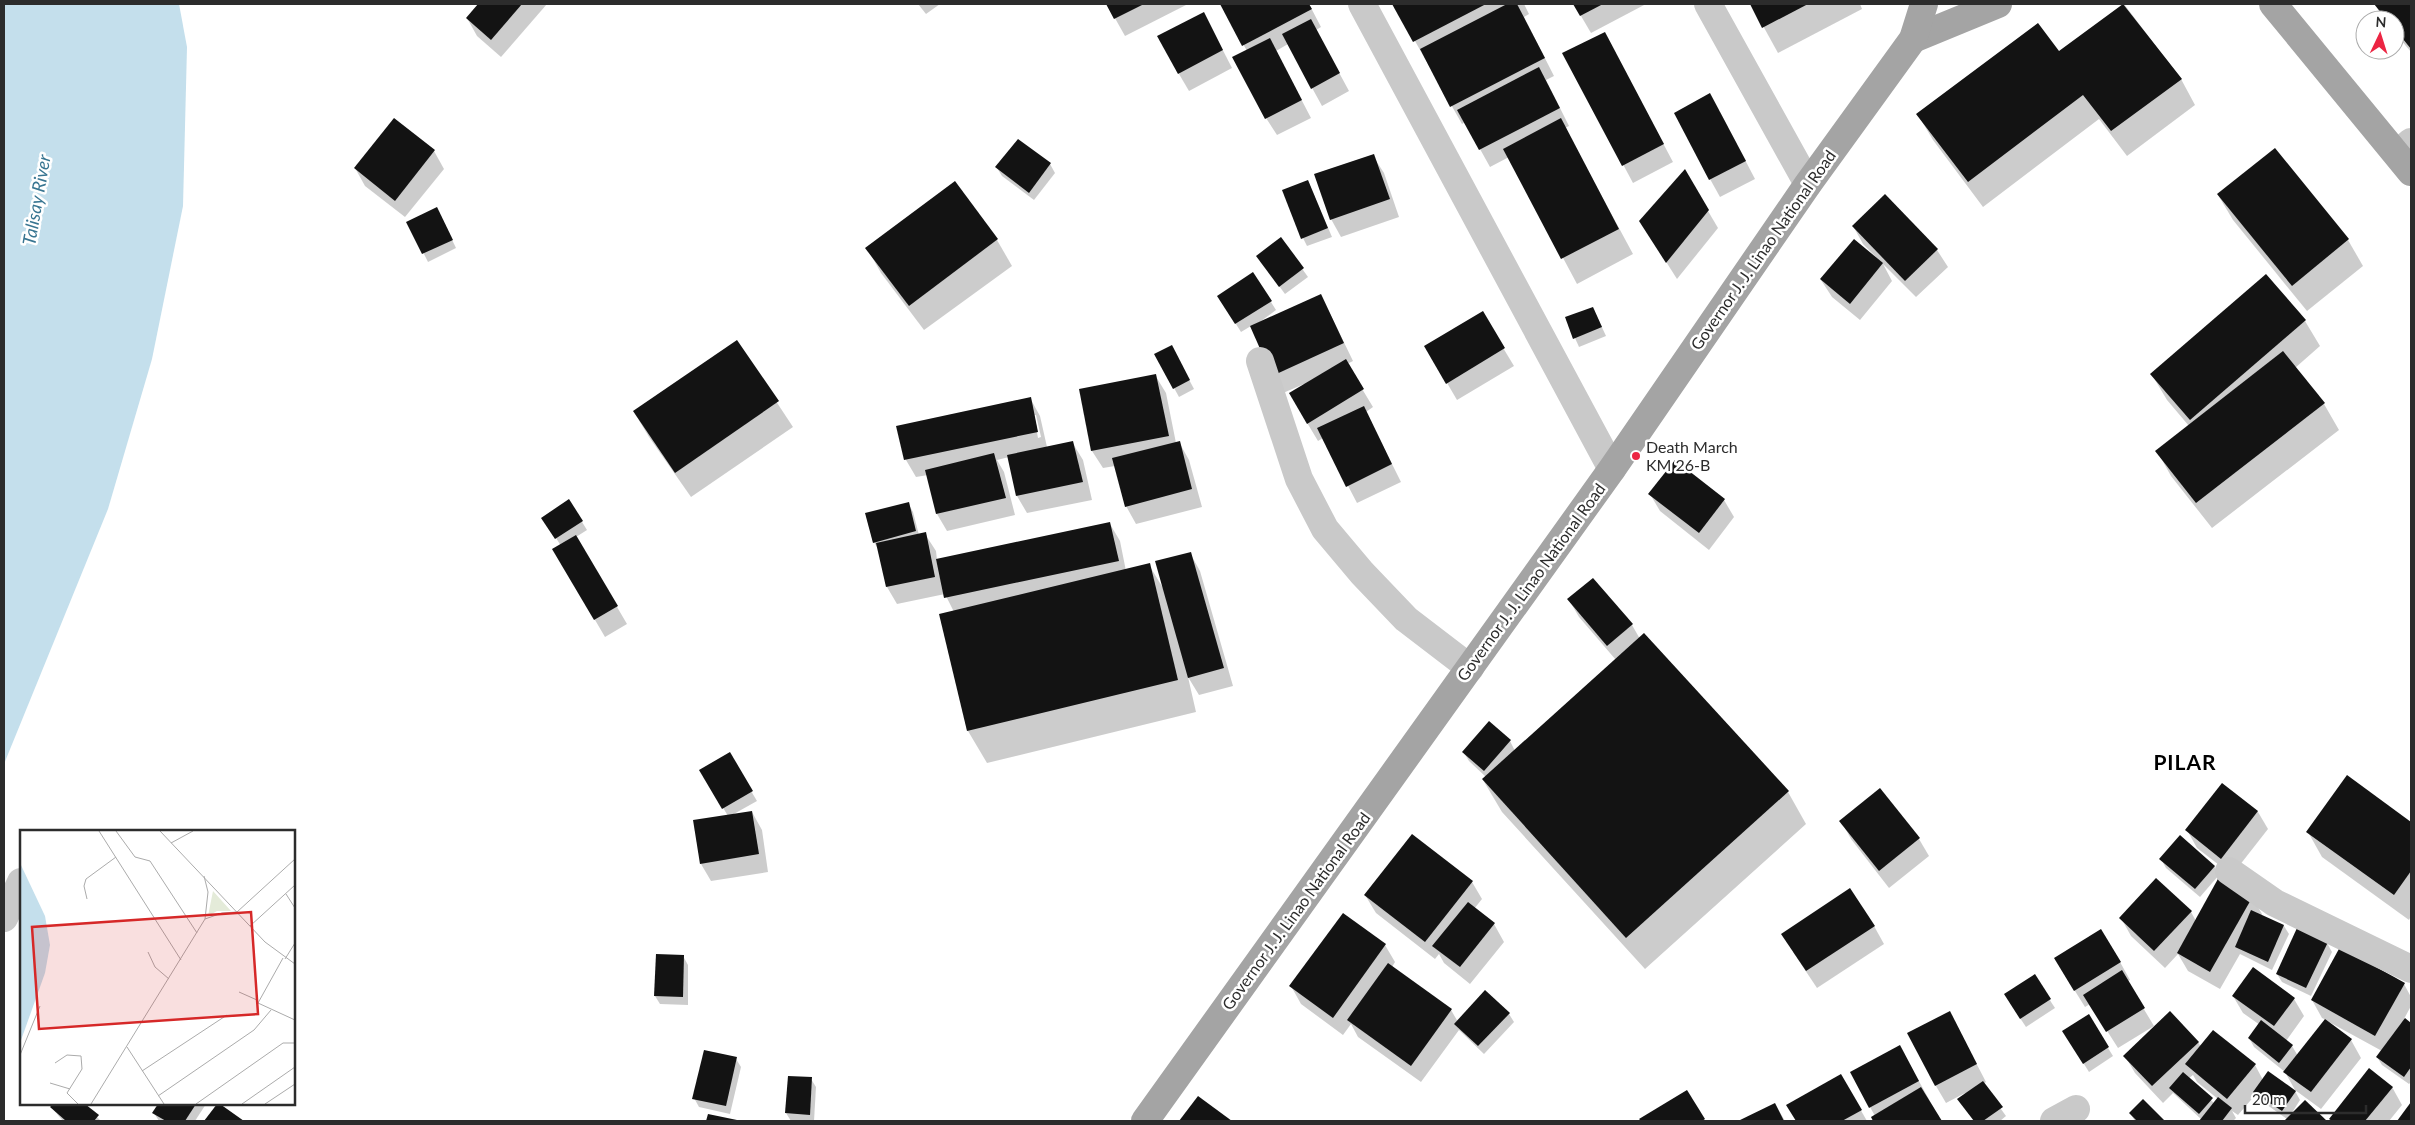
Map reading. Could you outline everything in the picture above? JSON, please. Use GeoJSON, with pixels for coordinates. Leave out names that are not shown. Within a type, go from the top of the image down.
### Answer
{"type":"FeatureCollection","features":[{"type":"Feature","properties":{"kind":"main road","name":"Governor J. J. Linao National Road"},"geometry":{"type":"LineString","coordinates":[[1145,1121],[1612,469],[1808,184],[1913,39],[1924,4]]}},
{"type":"Feature","properties":{"kind":"main road"},"geometry":{"type":"LineString","coordinates":[[1913,39],[1998,4]]}},
{"type":"Feature","properties":{"kind":"main road"},"geometry":{"type":"LineString","coordinates":[[2273,4],[2406,156]]}},
{"type":"Feature","properties":{"kind":"street"},"geometry":{"type":"LineString","coordinates":[[1362,4],[1612,469]]}},
{"type":"Feature","properties":{"kind":"street"},"geometry":{"type":"LineString","coordinates":[[1708,4],[1808,184]]}},
{"type":"Feature","properties":{"kind":"street"},"geometry":{"type":"LineString","coordinates":[[1260,361],[1299,479],[1325,529],[1362,573],[1406,619],[1470,668]]}},
{"type":"Feature","properties":{"kind":"street"},"geometry":{"type":"LineString","coordinates":[[2229,871],[2275,902],[2411,969]]}},
{"type":"Feature","properties":{"kind":"street"},"geometry":{"type":"LineString","coordinates":[[4,918],[20,884]]}},
{"type":"Feature","properties":{"kind":"water","name":"Talisay River"},"geometry":{"type":"Polygon","coordinates":[[[4,4],[179,4],[187,47],[183,206],[152,359],[108,509],[4,764],[4,4]]]}},
{"type":"Feature","properties":{"kind":"building"},"geometry":{"type":"Polygon","coordinates":[[[478,4],[522,4],[491,40],[466,18],[478,4]]]}},
{"type":"Feature","properties":{"kind":"building"},"geometry":{"type":"Polygon","coordinates":[[[1106,4],[1144,4],[1114,19],[1106,4]]]}},
{"type":"Feature","properties":{"kind":"building"},"geometry":{"type":"Polygon","coordinates":[[[1220,4],[1309,4],[1312,9],[1242,46],[1220,4]]]}},
{"type":"Feature","properties":{"kind":"building"},"geometry":{"type":"Polygon","coordinates":[[[1392,4],[1486,4],[1413,42],[1392,4]]]}},
{"type":"Feature","properties":{"kind":"building"},"geometry":{"type":"Polygon","coordinates":[[[1507,4],[1517,4],[1545,58],[1450,107],[1420,49],[1507,4]]]}},
{"type":"Feature","properties":{"kind":"building"},"geometry":{"type":"Polygon","coordinates":[[[1573,4],[1603,4],[1580,16],[1573,4]]]}},
{"type":"Feature","properties":{"kind":"building"},"geometry":{"type":"Polygon","coordinates":[[[1750,4],[1808,4],[1762,28],[1750,4]]]}},
{"type":"Feature","properties":{"kind":"building"},"geometry":{"type":"Polygon","coordinates":[[[2123,4],[2182,79],[2111,131],[2083,95],[1968,182],[1916,114],[2038,23],[2059,51],[2123,4]]]}},
{"type":"Feature","properties":{"kind":"building"},"geometry":{"type":"Polygon","coordinates":[[[2374,4],[2411,4],[2411,49],[2405,42],[2405,10],[2379,10],[2374,4]]]}},
{"type":"Feature","properties":{"kind":"building"},"geometry":{"type":"Polygon","coordinates":[[[1204,12],[1223,50],[1178,74],[1157,36],[1204,12]]]}},
{"type":"Feature","properties":{"kind":"building"},"geometry":{"type":"Polygon","coordinates":[[[1311,19],[1340,73],[1311,89],[1282,34],[1311,19]]]}},
{"type":"Feature","properties":{"kind":"building"},"geometry":{"type":"Polygon","coordinates":[[[1605,32],[1664,144],[1622,166],[1562,53],[1605,32]]]}},
{"type":"Feature","properties":{"kind":"building"},"geometry":{"type":"Polygon","coordinates":[[[1270,38],[1302,100],[1265,119],[1232,57],[1270,38]]]}},
{"type":"Feature","properties":{"kind":"building"},"geometry":{"type":"Polygon","coordinates":[[[1539,67],[1560,108],[1479,150],[1457,110],[1539,67]]]}},
{"type":"Feature","properties":{"kind":"building"},"geometry":{"type":"Polygon","coordinates":[[[1710,93],[1746,161],[1709,180],[1674,113],[1710,93]]]}},
{"type":"Feature","properties":{"kind":"building"},"geometry":{"type":"Polygon","coordinates":[[[394,118],[435,150],[395,201],[354,168],[394,118]]]}},
{"type":"Feature","properties":{"kind":"building"},"geometry":{"type":"Polygon","coordinates":[[[1561,118],[1619,229],[1561,259],[1503,149],[1561,118]]]}},
{"type":"Feature","properties":{"kind":"building"},"geometry":{"type":"Polygon","coordinates":[[[1018,139],[1051,163],[1029,193],[995,167],[1018,139]]]}},
{"type":"Feature","properties":{"kind":"building"},"geometry":{"type":"Polygon","coordinates":[[[2275,148],[2349,239],[2292,286],[2217,194],[2275,148]]]}},
{"type":"Feature","properties":{"kind":"building"},"geometry":{"type":"Polygon","coordinates":[[[1374,154],[1390,199],[1330,220],[1314,174],[1374,154]]]}},
{"type":"Feature","properties":{"kind":"building"},"geometry":{"type":"Polygon","coordinates":[[[1685,169],[1709,210],[1666,263],[1639,221],[1685,169]]]}},
{"type":"Feature","properties":{"kind":"building"},"geometry":{"type":"Polygon","coordinates":[[[1308,180],[1328,228],[1301,239],[1282,190],[1308,180]]]}},
{"type":"Feature","properties":{"kind":"building"},"geometry":{"type":"Polygon","coordinates":[[[955,181],[998,239],[909,306],[865,248],[955,181]]]}},
{"type":"Feature","properties":{"kind":"building"},"geometry":{"type":"Polygon","coordinates":[[[1885,194],[1938,249],[1905,281],[1852,226],[1885,194]]]}},
{"type":"Feature","properties":{"kind":"building"},"geometry":{"type":"Polygon","coordinates":[[[437,207],[453,240],[422,254],[406,222],[437,207]]]}},
{"type":"Feature","properties":{"kind":"building"},"geometry":{"type":"Polygon","coordinates":[[[1281,237],[1304,268],[1279,287],[1256,256],[1281,237]]]}},
{"type":"Feature","properties":{"kind":"building"},"geometry":{"type":"Polygon","coordinates":[[[1854,239],[1883,263],[1850,304],[1820,279],[1854,239]]]}},
{"type":"Feature","properties":{"kind":"building"},"geometry":{"type":"Polygon","coordinates":[[[1253,272],[1272,301],[1235,324],[1217,296],[1253,272]]]}},
{"type":"Feature","properties":{"kind":"building"},"geometry":{"type":"Polygon","coordinates":[[[2266,274],[2306,320],[2190,420],[2150,374],[2266,274]]]}},
{"type":"Feature","properties":{"kind":"building"},"geometry":{"type":"Polygon","coordinates":[[[1321,294],[1344,343],[1272,376],[1250,326],[1321,294]]]}},
{"type":"Feature","properties":{"kind":"building"},"geometry":{"type":"Polygon","coordinates":[[[1593,307],[1602,327],[1573,339],[1565,317],[1593,307]]]}},
{"type":"Feature","properties":{"kind":"building"},"geometry":{"type":"Polygon","coordinates":[[[1483,311],[1505,348],[1446,384],[1424,346],[1483,311]]]}},
{"type":"Feature","properties":{"kind":"building"},"geometry":{"type":"Polygon","coordinates":[[[737,340],[779,401],[675,473],[633,411],[737,340]]]}},
{"type":"Feature","properties":{"kind":"building"},"geometry":{"type":"Polygon","coordinates":[[[1172,345],[1190,380],[1173,389],[1154,354],[1172,345]]]}},
{"type":"Feature","properties":{"kind":"building"},"geometry":{"type":"Polygon","coordinates":[[[2283,351],[2325,403],[2196,503],[2155,451],[2283,351]]]}},
{"type":"Feature","properties":{"kind":"building"},"geometry":{"type":"Polygon","coordinates":[[[1346,359],[1364,389],[1307,424],[1289,393],[1346,359]]]}},
{"type":"Feature","properties":{"kind":"building"},"geometry":{"type":"Polygon","coordinates":[[[1156,374],[1169,436],[1091,451],[1079,389],[1156,374]]]}},
{"type":"Feature","properties":{"kind":"building"},"geometry":{"type":"Polygon","coordinates":[[[1031,397],[1038,432],[904,460],[896,426],[1031,397]]]}},
{"type":"Feature","properties":{"kind":"building"},"geometry":{"type":"Polygon","coordinates":[[[1364,406],[1392,464],[1346,487],[1317,428],[1364,406]]]}},
{"type":"Feature","properties":{"kind":"building"},"geometry":{"type":"Polygon","coordinates":[[[1073,441],[1083,482],[1016,496],[1007,455],[1073,441]]]}},
{"type":"Feature","properties":{"kind":"building"},"geometry":{"type":"Polygon","coordinates":[[[1180,441],[1192,489],[1125,507],[1112,458],[1180,441]]]}},
{"type":"Feature","properties":{"kind":"building"},"geometry":{"type":"Polygon","coordinates":[[[994,453],[1006,498],[936,514],[925,470],[994,453]]]}},
{"type":"Feature","properties":{"kind":"building"},"geometry":{"type":"Polygon","coordinates":[[[1675,460],[1725,499],[1699,533],[1648,494],[1675,460]]]}},
{"type":"Feature","properties":{"kind":"building"},"geometry":{"type":"Polygon","coordinates":[[[569,499],[583,521],[555,539],[541,518],[569,499]]]}},
{"type":"Feature","properties":{"kind":"building"},"geometry":{"type":"Polygon","coordinates":[[[909,502],[916,531],[873,543],[865,513],[909,502]]]}},
{"type":"Feature","properties":{"kind":"building"},"geometry":{"type":"Polygon","coordinates":[[[1110,522],[1119,561],[944,598],[936,559],[1110,522]]]}},
{"type":"Feature","properties":{"kind":"building"},"geometry":{"type":"Polygon","coordinates":[[[926,532],[935,577],[886,587],[876,543],[926,532]]]}},
{"type":"Feature","properties":{"kind":"building"},"geometry":{"type":"Polygon","coordinates":[[[576,535],[618,606],[594,620],[552,549],[576,535]]]}},
{"type":"Feature","properties":{"kind":"building"},"geometry":{"type":"Polygon","coordinates":[[[1191,552],[1224,668],[1188,678],[1155,561],[1191,552]]]}},
{"type":"Feature","properties":{"kind":"building"},"geometry":{"type":"Polygon","coordinates":[[[1150,563],[1178,680],[967,731],[939,614],[1150,563]]]}},
{"type":"Feature","properties":{"kind":"building"},"geometry":{"type":"Polygon","coordinates":[[[1593,578],[1633,624],[1607,646],[1567,599],[1593,578]]]}},
{"type":"Feature","properties":{"kind":"building"},"geometry":{"type":"Polygon","coordinates":[[[1644,633],[1789,791],[1626,938],[1482,779],[1644,633]]]}},
{"type":"Feature","properties":{"kind":"building"},"geometry":{"type":"Polygon","coordinates":[[[1489,721],[1511,740],[1484,771],[1462,752],[1489,721]]]}},
{"type":"Feature","properties":{"kind":"building"},"geometry":{"type":"Polygon","coordinates":[[[730,752],[753,791],[722,809],[699,770],[730,752]]]}},
{"type":"Feature","properties":{"kind":"building"},"geometry":{"type":"Polygon","coordinates":[[[2347,775],[2411,822],[2411,871],[2394,895],[2306,832],[2347,775]]]}},
{"type":"Feature","properties":{"kind":"building"},"geometry":{"type":"Polygon","coordinates":[[[2222,783],[2258,811],[2221,859],[2185,830],[2222,783]]]}},
{"type":"Feature","properties":{"kind":"building"},"geometry":{"type":"Polygon","coordinates":[[[1880,788],[1920,838],[1879,871],[1839,821],[1880,788]]]}},
{"type":"Feature","properties":{"kind":"building"},"geometry":{"type":"Polygon","coordinates":[[[752,811],[759,854],[700,864],[693,820],[752,811]]]}},
{"type":"Feature","properties":{"kind":"building"},"geometry":{"type":"Polygon","coordinates":[[[1412,834],[1473,881],[1425,942],[1364,895],[1412,834]]]}},
{"type":"Feature","properties":{"kind":"building"},"geometry":{"type":"Polygon","coordinates":[[[2180,835],[2215,866],[2195,889],[2159,859],[2180,835]]]}},
{"type":"Feature","properties":{"kind":"building"},"geometry":{"type":"Polygon","coordinates":[[[2219,877],[2253,896],[2210,972],[2177,953],[2219,877]]]}},
{"type":"Feature","properties":{"kind":"building"},"geometry":{"type":"Polygon","coordinates":[[[2156,878],[2192,911],[2154,951],[2119,918],[2156,878]]]}},
{"type":"Feature","properties":{"kind":"building"},"geometry":{"type":"Polygon","coordinates":[[[1850,888],[1875,926],[1806,971],[1781,934],[1850,888]]]}},
{"type":"Feature","properties":{"kind":"building"},"geometry":{"type":"Polygon","coordinates":[[[1468,902],[1495,923],[1460,967],[1432,946],[1468,902]]]}},
{"type":"Feature","properties":{"kind":"building"},"geometry":{"type":"Polygon","coordinates":[[[2251,910],[2284,925],[2268,962],[2235,947],[2251,910]]]}},
{"type":"Feature","properties":{"kind":"building"},"geometry":{"type":"Polygon","coordinates":[[[1343,913],[1386,944],[1333,1018],[1289,986],[1343,913]]]}},
{"type":"Feature","properties":{"kind":"building"},"geometry":{"type":"Polygon","coordinates":[[[2297,928],[2328,942],[2306,988],[2276,974],[2297,928]]]}},
{"type":"Feature","properties":{"kind":"building"},"geometry":{"type":"Polygon","coordinates":[[[2101,929],[2121,962],[2074,991],[2054,958],[2101,929]]]}},
{"type":"Feature","properties":{"kind":"building"},"geometry":{"type":"Polygon","coordinates":[[[2340,947],[2405,983],[2375,1036],[2311,1000],[2340,947]]]}},
{"type":"Feature","properties":{"kind":"building"},"geometry":{"type":"Polygon","coordinates":[[[656,954],[684,955],[683,997],[654,996],[656,954]]]}},
{"type":"Feature","properties":{"kind":"building"},"geometry":{"type":"Polygon","coordinates":[[[1388,963],[1452,1009],[1411,1066],[1347,1020],[1388,963]]]}},
{"type":"Feature","properties":{"kind":"building"},"geometry":{"type":"Polygon","coordinates":[[[2253,967],[2295,998],[2274,1026],[2232,996],[2253,967]]]}},
{"type":"Feature","properties":{"kind":"building"},"geometry":{"type":"Polygon","coordinates":[[[2122,970],[2145,1008],[2106,1032],[2083,995],[2122,970]]]}},
{"type":"Feature","properties":{"kind":"building"},"geometry":{"type":"Polygon","coordinates":[[[2035,974],[2051,999],[2020,1019],[2004,994],[2035,974]]]}},
{"type":"Feature","properties":{"kind":"building"},"geometry":{"type":"Polygon","coordinates":[[[1485,990],[1510,1013],[1478,1046],[1454,1024],[1485,990]]]}},
{"type":"Feature","properties":{"kind":"building"},"geometry":{"type":"Polygon","coordinates":[[[1950,1011],[1977,1064],[1935,1086],[1907,1033],[1950,1011]]]}},
{"type":"Feature","properties":{"kind":"building"},"geometry":{"type":"Polygon","coordinates":[[[2170,1011],[2199,1042],[2152,1086],[2123,1056],[2170,1011]]]}},
{"type":"Feature","properties":{"kind":"building"},"geometry":{"type":"Polygon","coordinates":[[[2089,1014],[2109,1047],[2083,1064],[2062,1031],[2089,1014]]]}},
{"type":"Feature","properties":{"kind":"building"},"geometry":{"type":"Polygon","coordinates":[[[2405,1018],[2411,1023],[2411,1067],[2404,1077],[2376,1057],[2405,1018]]]}},
{"type":"Feature","properties":{"kind":"building"},"geometry":{"type":"Polygon","coordinates":[[[2325,1019],[2352,1039],[2311,1092],[2283,1072],[2325,1019]]]}},
{"type":"Feature","properties":{"kind":"building"},"geometry":{"type":"Polygon","coordinates":[[[2261,1020],[2293,1045],[2279,1063],[2248,1038],[2261,1020]]]}},
{"type":"Feature","properties":{"kind":"building"},"geometry":{"type":"Polygon","coordinates":[[[2213,1030],[2256,1064],[2227,1099],[2185,1064],[2213,1030]]]}},
{"type":"Feature","properties":{"kind":"building"},"geometry":{"type":"Polygon","coordinates":[[[1900,1045],[1919,1081],[1869,1108],[1850,1072],[1900,1045]]]}},
{"type":"Feature","properties":{"kind":"building"},"geometry":{"type":"Polygon","coordinates":[[[704,1050],[737,1057],[726,1106],[692,1099],[704,1050]]]}},
{"type":"Feature","properties":{"kind":"building"},"geometry":{"type":"Polygon","coordinates":[[[2369,1068],[2393,1087],[2365,1121],[2332,1121],[2329,1119],[2369,1068]]]}},
{"type":"Feature","properties":{"kind":"building"},"geometry":{"type":"Polygon","coordinates":[[[2268,1071],[2296,1091],[2282,1111],[2253,1092],[2268,1071]]]}},
{"type":"Feature","properties":{"kind":"building"},"geometry":{"type":"Polygon","coordinates":[[[2183,1072],[2213,1098],[2199,1114],[2169,1088],[2183,1072]]]}},
{"type":"Feature","properties":{"kind":"building"},"geometry":{"type":"Polygon","coordinates":[[[1841,1074],[1862,1110],[1842,1121],[1796,1121],[1786,1105],[1841,1074]]]}},
{"type":"Feature","properties":{"kind":"building"},"geometry":{"type":"Polygon","coordinates":[[[788,1076],[812,1077],[810,1115],[785,1113],[788,1076]]]}},
{"type":"Feature","properties":{"kind":"building"},"geometry":{"type":"Polygon","coordinates":[[[1983,1081],[2003,1107],[1983,1121],[1974,1121],[1957,1099],[1983,1081]]]}},
{"type":"Feature","properties":{"kind":"building"},"geometry":{"type":"Polygon","coordinates":[[[1921,1087],[1942,1121],[1873,1121],[1871,1117],[1921,1087]]]}},
{"type":"Feature","properties":{"kind":"building"},"geometry":{"type":"Polygon","coordinates":[[[1687,1090],[1705,1119],[1702,1121],[1641,1121],[1639,1119],[1687,1090]]]}},
{"type":"Feature","properties":{"kind":"building"},"geometry":{"type":"Polygon","coordinates":[[[1198,1096],[1232,1121],[1179,1121],[1198,1096]]]}},
{"type":"Feature","properties":{"kind":"building"},"geometry":{"type":"Polygon","coordinates":[[[2218,1097],[2232,1108],[2222,1121],[2199,1121],[2218,1097]]]}},
{"type":"Feature","properties":{"kind":"building"},"geometry":{"type":"Polygon","coordinates":[[[2143,1099],[2165,1121],[2137,1121],[2129,1113],[2143,1099]]]}},
{"type":"Feature","properties":{"kind":"building"},"geometry":{"type":"Polygon","coordinates":[[[2305,1100],[2327,1121],[2284,1121],[2305,1100]]]}},
{"type":"Feature","properties":{"kind":"building"},"geometry":{"type":"Polygon","coordinates":[[[2411,1102],[2411,1121],[2397,1121],[2411,1102]]]}},
{"type":"Feature","properties":{"kind":"building"},"geometry":{"type":"Polygon","coordinates":[[[1775,1103],[1784,1121],[1738,1121],[1775,1103]]]}},
{"type":"Feature","properties":{"kind":"building"},"geometry":{"type":"Polygon","coordinates":[[[52,1105],[86,1105],[99,1115],[94,1121],[66,1121],[50,1107],[52,1105]]]}},
{"type":"Feature","properties":{"kind":"building"},"geometry":{"type":"Polygon","coordinates":[[[157,1105],[195,1105],[185,1121],[166,1121],[152,1113],[157,1105]]]}},
{"type":"Feature","properties":{"kind":"building"},"geometry":{"type":"Polygon","coordinates":[[[216,1105],[221,1105],[244,1121],[204,1121],[216,1105]]]}},
{"type":"Feature","properties":{"kind":"building"},"geometry":{"type":"Polygon","coordinates":[[[708,1114],[737,1120],[737,1121],[706,1121],[708,1114]]]}},
{"type":"Feature","properties":{"kind":"place","name":"Death March KM 26-B"},"geometry":{"type":"Point","coordinates":[1636,456]}},
{"type":"Feature","properties":{"kind":"district","name":"PILAR"},"geometry":{"type":"Point","coordinates":[2185,763]}}]}
